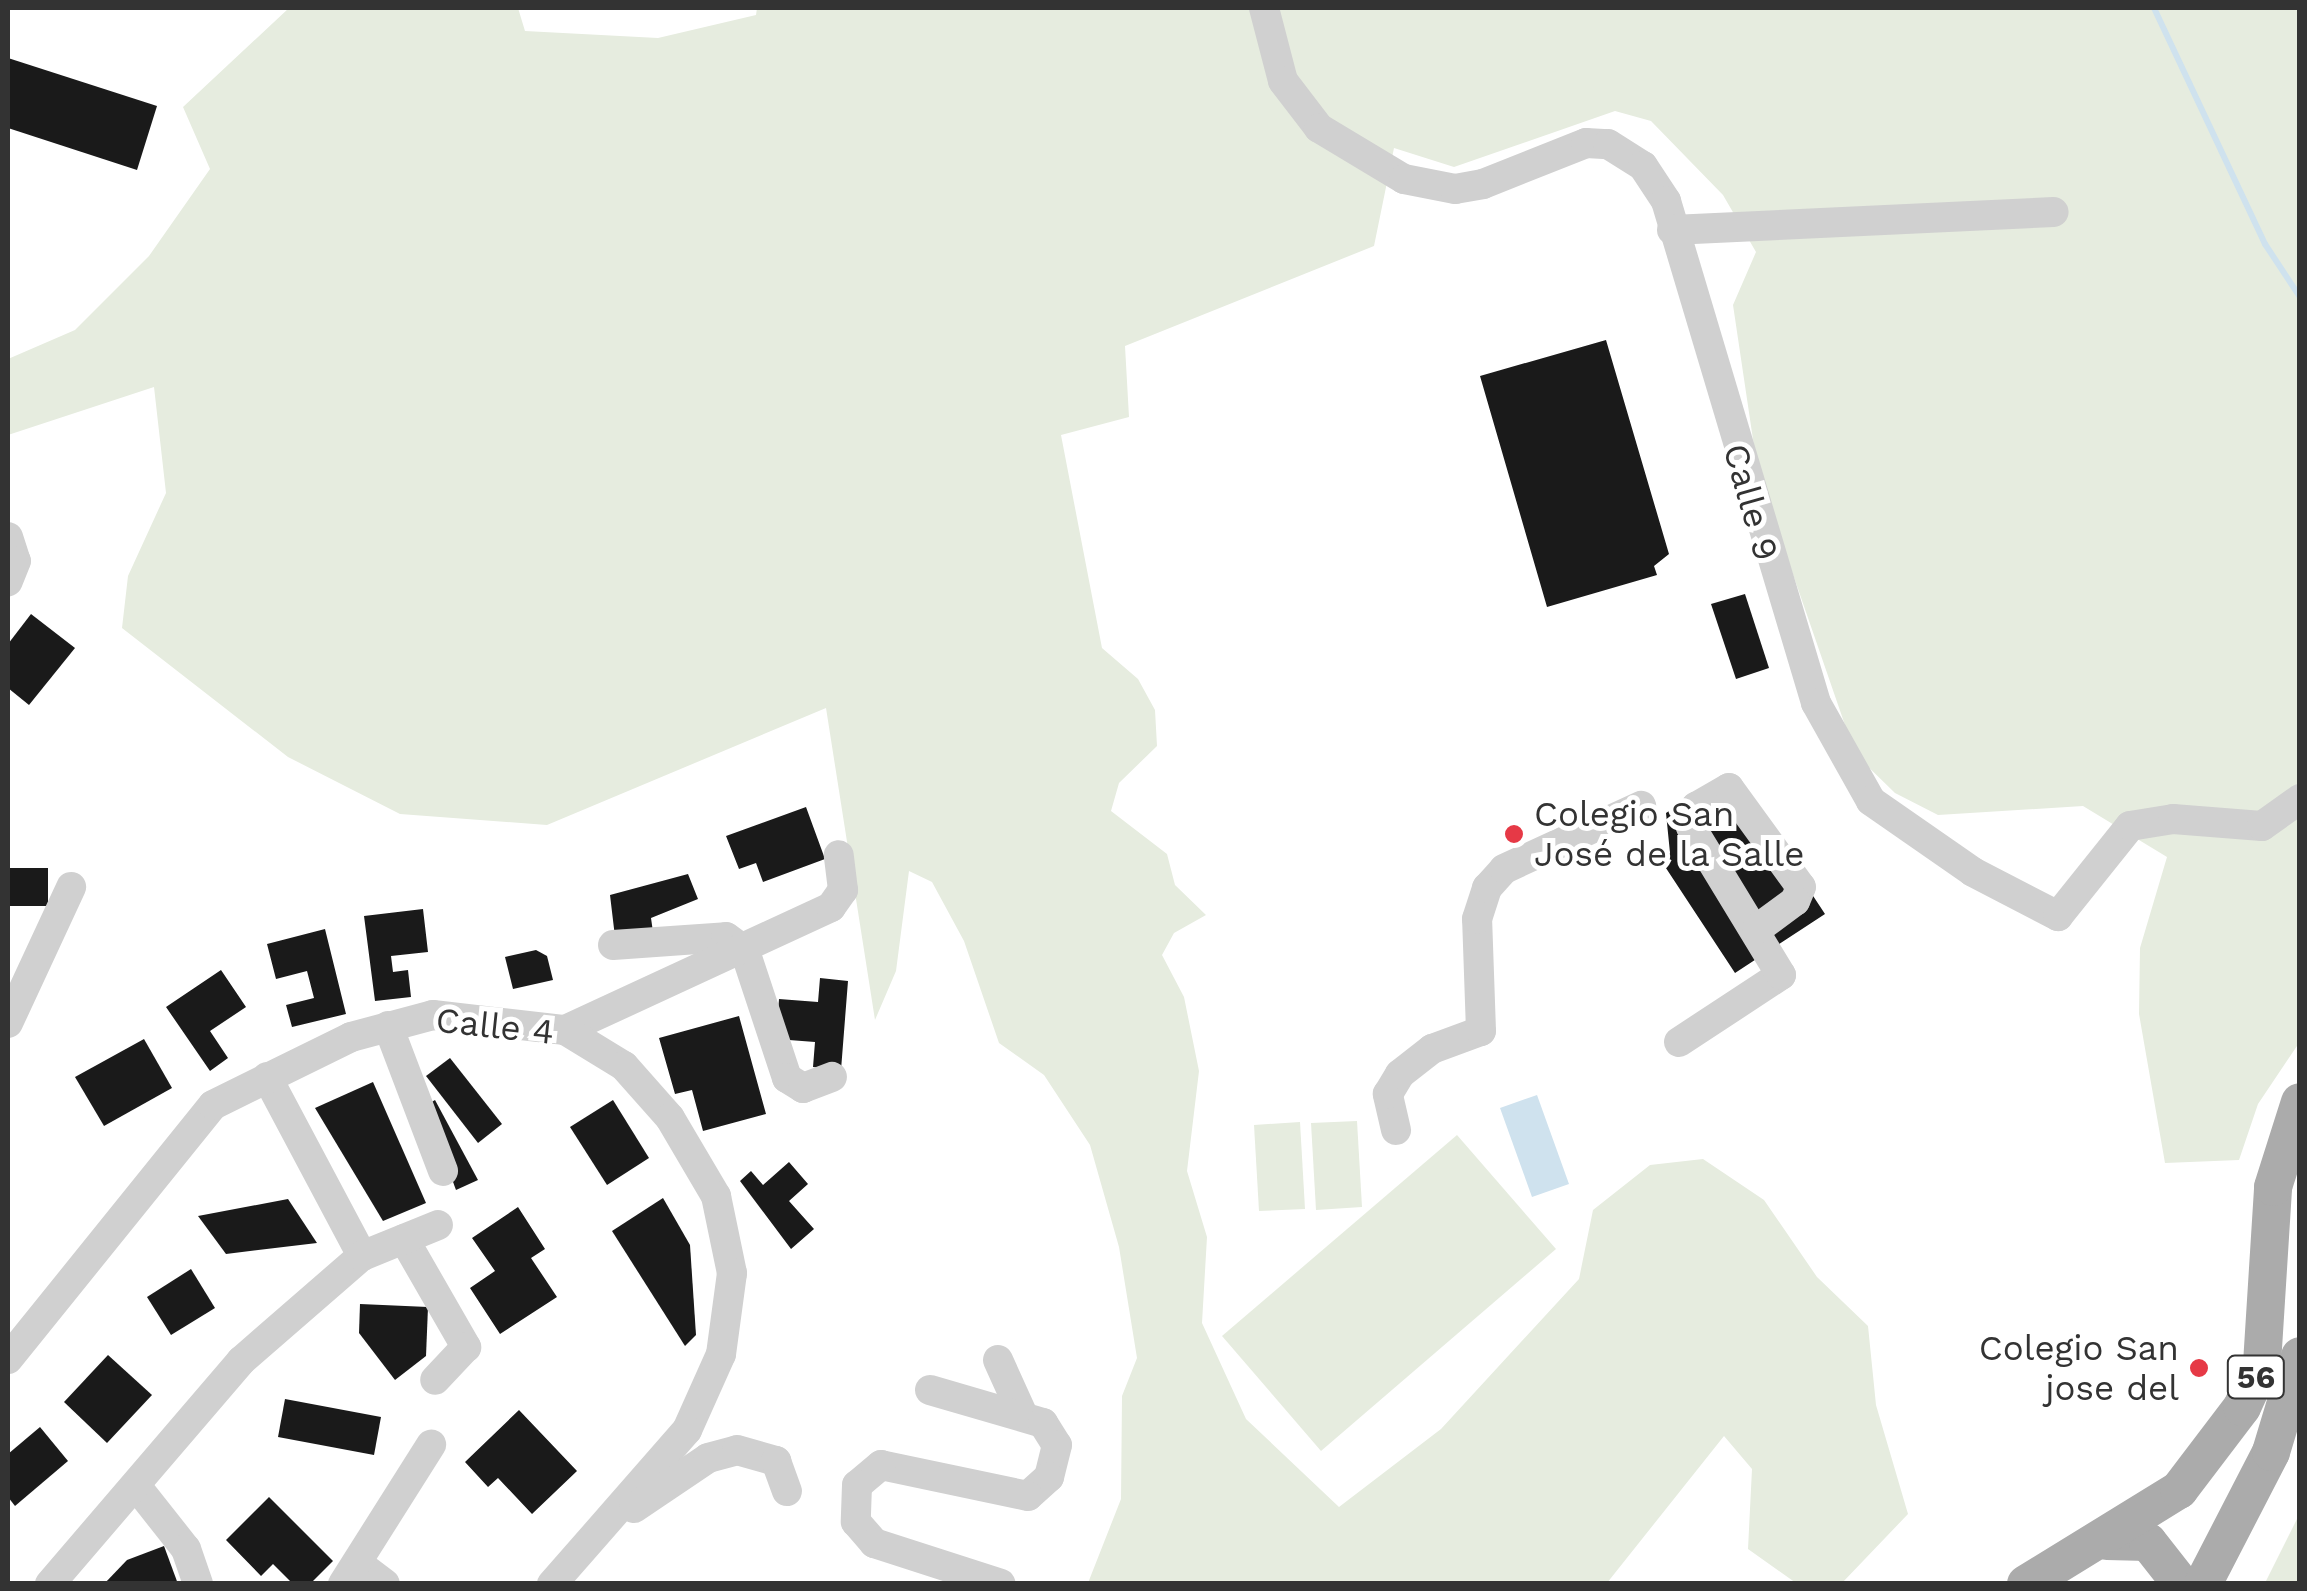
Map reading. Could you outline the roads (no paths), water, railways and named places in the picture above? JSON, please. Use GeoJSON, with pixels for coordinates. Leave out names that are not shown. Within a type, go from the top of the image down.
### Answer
{"type":"FeatureCollection","features":[{"type":"Feature","properties":{"kind":"main road","name":"56"},"geometry":{"type":"LineString","coordinates":[[2042,1573],[2106,1540],[2180,1490],[2212,1454],[2262,1364],[2272,1187],[2300,1102]]}},
{"type":"Feature","properties":{"kind":"main road","name":"56"},"geometry":{"type":"LineString","coordinates":[[2203,1584],[2271,1452],[2300,1356]]}},
{"type":"Feature","properties":{"kind":"main road"},"geometry":{"type":"LineString","coordinates":[[2106,1540],[2148,1542],[2181,1584]]}},
{"type":"Feature","properties":{"kind":"street","name":"Calle 9"},"geometry":{"type":"LineString","coordinates":[[1264,8],[1282,81],[1319,128],[1357,156],[1404,179],[1455,189],[1586,144],[1608,144],[1650,174],[1672,230],[1792,636],[1832,740],[1871,801],[1972,872],[2058,916],[2130,826],[2173,819],[2262,826],[2300,799]]}},
{"type":"Feature","properties":{"kind":"street"},"geometry":{"type":"LineString","coordinates":[[1672,230],[2054,212]]}},
{"type":"Feature","properties":{"kind":"street"},"geometry":{"type":"LineString","coordinates":[[8,538],[16,560],[8,581]]}},
{"type":"Feature","properties":{"kind":"street"},"geometry":{"type":"LineString","coordinates":[[1396,1130],[1388,1094],[1400,1074],[1432,1049],[1480,1031],[1477,918],[1487,888],[1504,869],[1641,806]]}},
{"type":"Feature","properties":{"kind":"street"},"geometry":{"type":"LineString","coordinates":[[566,1030],[620,998],[745,951],[839,899],[839,856]]}},
{"type":"Feature","properties":{"kind":"street"},"geometry":{"type":"LineString","coordinates":[[8,1023],[71,887]]}},
{"type":"Feature","properties":{"kind":"street"},"geometry":{"type":"LineString","coordinates":[[1679,1042],[1781,975],[1757,929]]}},
{"type":"Feature","properties":{"kind":"street"},"geometry":{"type":"LineString","coordinates":[[613,945],[713,934],[745,951],[787,1078],[803,1088],[832,1077]]}},
{"type":"Feature","properties":{"kind":"street","name":"Calle 4"},"geometry":{"type":"LineString","coordinates":[[8,1359],[213,1105],[267,1077],[388,1026],[433,1015],[566,1030],[624,1066],[670,1118],[716,1196],[732,1273],[722,1354],[688,1430],[622,1513],[552,1584]]}},
{"type":"Feature","properties":{"kind":"street"},"geometry":{"type":"LineString","coordinates":[[388,1026],[443,1171]]}},
{"type":"Feature","properties":{"kind":"street"},"geometry":{"type":"LineString","coordinates":[[267,1077],[362,1256]]}},
{"type":"Feature","properties":{"kind":"street"},"geometry":{"type":"LineString","coordinates":[[50,1584],[240,1361],[362,1256],[438,1225]]}},
{"type":"Feature","properties":{"kind":"street"},"geometry":{"type":"LineString","coordinates":[[404,1239],[466,1347],[435,1380]]}},
{"type":"Feature","properties":{"kind":"street"},"geometry":{"type":"LineString","coordinates":[[998,1360],[1021,1410]]}},
{"type":"Feature","properties":{"kind":"street"},"geometry":{"type":"LineString","coordinates":[[930,1390],[1021,1410],[1043,1423],[1057,1446],[1049,1477],[1028,1496],[880,1465],[857,1485],[852,1505],[874,1543],[1001,1584]]}},
{"type":"Feature","properties":{"kind":"street"},"geometry":{"type":"LineString","coordinates":[[384,1584],[351,1574],[431,1446]]}},
{"type":"Feature","properties":{"kind":"street"},"geometry":{"type":"LineString","coordinates":[[622,1513],[648,1504],[708,1458],[738,1450],[776,1461],[787,1492]]}},
{"type":"Feature","properties":{"kind":"street"},"geometry":{"type":"LineString","coordinates":[[137,1486],[186,1549],[198,1584]]}},
{"type":"Feature","properties":{"kind":"water"},"geometry":{"type":"Polygon","coordinates":[[[1537,1095],[1569,1184],[1532,1197],[1500,1108],[1537,1095]]]}},
{"type":"Feature","properties":{"kind":"waterway"},"geometry":{"type":"LineString","coordinates":[[2154,8],[2265,244],[2300,297]]}},
{"type":"Feature","properties":{"kind":"place","name":"Colegio San José de la Salle"},"geometry":{"type":"Point","coordinates":[1514,834]}},
{"type":"Feature","properties":{"kind":"place","name":"Colegio San jose del"},"geometry":{"type":"Point","coordinates":[2199,1368]}}]}
